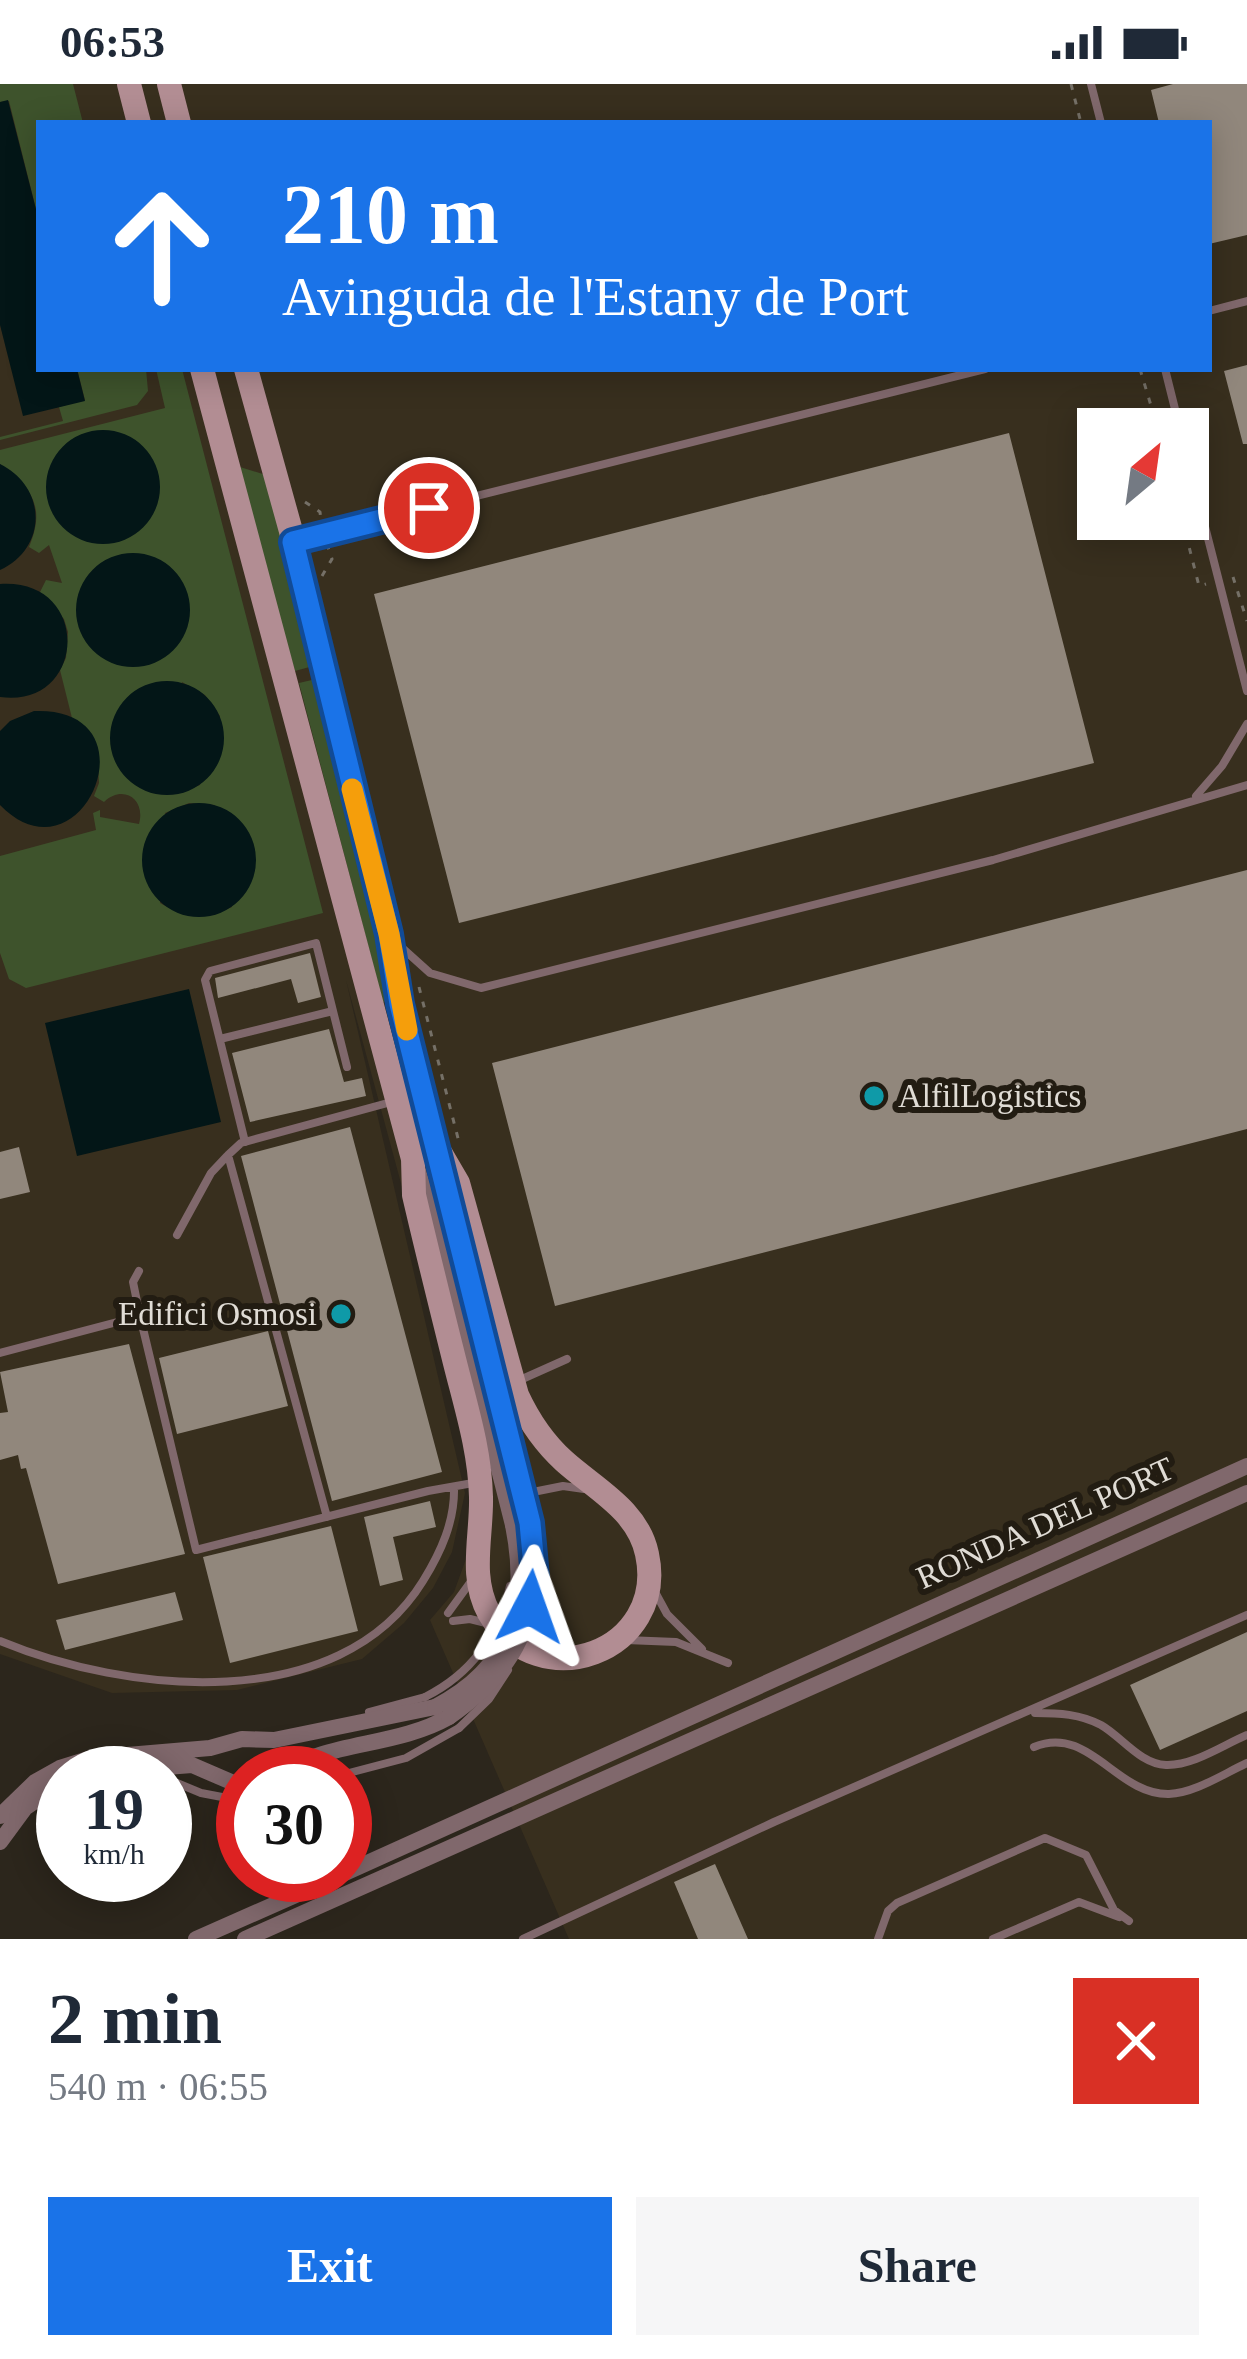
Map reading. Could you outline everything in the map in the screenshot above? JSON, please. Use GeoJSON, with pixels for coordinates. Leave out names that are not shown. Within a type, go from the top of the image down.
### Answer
{"type":"FeatureCollection","features":[{"type":"Feature","properties":{"kind":"street"},"geometry":{"type":"LineString","coordinates":[[129,84],[138,120]]}},
{"type":"Feature","properties":{"kind":"street"},"geometry":{"type":"LineString","coordinates":[[169,84],[177,120]]}},
{"type":"Feature","properties":{"kind":"street"},"geometry":{"type":"LineString","coordinates":[[203,372],[413,1159],[414,1195],[477,1449],[498,1468],[535,1558],[533,1591],[481,1691],[410,1735],[364,1746]]}},
{"type":"Feature","properties":{"kind":"street"},"geometry":{"type":"LineString","coordinates":[[215,372],[232,438],[253,454],[273,448]]}},
{"type":"Feature","properties":{"kind":"street"},"geometry":{"type":"LineString","coordinates":[[0,1816],[24,1789],[76,1762],[108,1755],[210,1748],[442,1712],[479,1677],[507,1636],[521,1581],[437,1147],[400,1004],[389,934],[273,448],[247,372]]}},
{"type":"Feature","properties":{"kind":"street"},"geometry":{"type":"LineString","coordinates":[[437,1147],[458,1183],[513,1384],[539,1435],[614,1501],[644,1541],[650,1578],[638,1614],[613,1644],[579,1658],[551,1658],[524,1648],[483,1600],[478,1562],[498,1468]]}},
{"type":"Feature","properties":{"kind":"street","name":"RONDA DEL PORT"},"geometry":{"type":"LineString","coordinates":[[372,1861],[1247,1466]]}},
{"type":"Feature","properties":{"kind":"street"},"geometry":{"type":"LineString","coordinates":[[245,1939],[1247,1493]]}},
{"type":"Feature","properties":{"kind":"street"},"geometry":{"type":"LineString","coordinates":[[257,1741],[262,1746]]}},
{"type":"Feature","properties":{"kind":"street"},"geometry":{"type":"LineString","coordinates":[[231,1746],[235,1742]]}},
{"type":"Feature","properties":{"kind":"street"},"geometry":{"type":"LineString","coordinates":[[0,1842],[36,1801]]}},
{"type":"Feature","properties":{"kind":"street","name":"RONDA DEL PORT"},"geometry":{"type":"LineString","coordinates":[[196,1939],[280,1902]]}},
{"type":"Feature","properties":{"kind":"lane"},"geometry":{"type":"LineString","coordinates":[[1090,84],[1100,120]]}},
{"type":"Feature","properties":{"kind":"lane"},"geometry":{"type":"LineString","coordinates":[[1212,310],[1247,301]]}},
{"type":"Feature","properties":{"kind":"lane"},"geometry":{"type":"LineString","coordinates":[[293,542],[974,372]]}},
{"type":"Feature","properties":{"kind":"lane"},"geometry":{"type":"LineString","coordinates":[[1166,372],[1175,408]]}},
{"type":"Feature","properties":{"kind":"lane"},"geometry":{"type":"LineString","coordinates":[[1208,540],[1247,691]]}},
{"type":"Feature","properties":{"kind":"lane"},"geometry":{"type":"LineString","coordinates":[[1193,799],[1222,766],[1247,724]]}},
{"type":"Feature","properties":{"kind":"lane"},"geometry":{"type":"LineString","coordinates":[[389,934],[430,973],[481,988],[993,860],[1247,784]]}},
{"type":"Feature","properties":{"kind":"lane"},"geometry":{"type":"LineString","coordinates":[[244,1142],[205,980],[210,971],[316,943],[347,1067]]}},
{"type":"Feature","properties":{"kind":"lane"},"geometry":{"type":"LineString","coordinates":[[220,1039],[333,1011]]}},
{"type":"Feature","properties":{"kind":"lane"},"geometry":{"type":"LineString","coordinates":[[177,1235],[211,1173],[244,1142],[397,1101]]}},
{"type":"Feature","properties":{"kind":"lane"},"geometry":{"type":"LineString","coordinates":[[228,1155],[327,1517]]}},
{"type":"Feature","properties":{"kind":"lane"},"geometry":{"type":"LineString","coordinates":[[139,1271],[133,1282],[196,1550],[454,1486],[498,1468]]}},
{"type":"Feature","properties":{"kind":"lane"},"geometry":{"type":"LineString","coordinates":[[0,1353],[140,1316]]}},
{"type":"Feature","properties":{"kind":"lane"},"geometry":{"type":"LineString","coordinates":[[513,1384],[567,1359]]}},
{"type":"Feature","properties":{"kind":"lane"},"geometry":{"type":"LineString","coordinates":[[0,1641],[97,1672],[155,1680],[216,1682],[307,1669],[367,1640],[417,1590],[453,1515],[454,1486]]}},
{"type":"Feature","properties":{"kind":"lane"},"geometry":{"type":"LineString","coordinates":[[538,1490],[576,1487],[614,1501]]}},
{"type":"Feature","properties":{"kind":"lane"},"geometry":{"type":"LineString","coordinates":[[478,1562],[451,1617],[478,1620],[511,1635]]}},
{"type":"Feature","properties":{"kind":"lane"},"geometry":{"type":"LineString","coordinates":[[650,1578],[667,1613],[703,1650]]}},
{"type":"Feature","properties":{"kind":"lane"},"geometry":{"type":"LineString","coordinates":[[523,1939],[774,1822],[1247,1615]]}},
{"type":"Feature","properties":{"kind":"lane"},"geometry":{"type":"LineString","coordinates":[[613,1644],[661,1639],[703,1650],[728,1663]]}},
{"type":"Feature","properties":{"kind":"lane"},"geometry":{"type":"LineString","coordinates":[[372,1767],[406,1758],[442,1712]]}},
{"type":"Feature","properties":{"kind":"lane"},"geometry":{"type":"LineString","coordinates":[[1028,1712],[1083,1718],[1152,1762],[1168,1766],[1247,1735]]}},
{"type":"Feature","properties":{"kind":"lane"},"geometry":{"type":"LineString","coordinates":[[1034,1747],[1057,1740],[1071,1742],[1126,1780],[1158,1793],[1172,1794],[1247,1763]]}},
{"type":"Feature","properties":{"kind":"lane"},"geometry":{"type":"LineString","coordinates":[[878,1939],[888,1911],[897,1903],[1045,1838],[1086,1855],[1126,1919],[1079,1902],[994,1939]]}},
{"type":"Feature","properties":{"kind":"path"},"geometry":{"type":"LineString","coordinates":[[1071,84],[1080,120]]}},
{"type":"Feature","properties":{"kind":"path"},"geometry":{"type":"LineString","coordinates":[[1141,372],[1152,408]]}},
{"type":"Feature","properties":{"kind":"shaded area"},"geometry":{"type":"Polygon","coordinates":[[[0,84],[1247,84],[1247,1939],[569,1939],[430,1620],[454,1592],[466,1559],[475,1490],[451,1368],[346,980],[465,1493],[452,1552],[433,1588],[404,1623],[362,1659],[237,1690],[112,1693],[0,1654],[0,84]]]}},
{"type":"Feature","properties":{"kind":"shaded area"},"geometry":{"type":"Polygon","coordinates":[[[8,100],[36,209],[36,372],[78,372],[85,401],[23,416],[0,325],[0,102],[8,100]]]}},
{"type":"Feature","properties":{"kind":"shaded area"},"geometry":{"type":"Polygon","coordinates":[[[103,430],[125,435],[143,447],[155,465],[160,487],[155,509],[143,527],[125,539],[103,544],[81,539],[63,527],[51,509],[46,487],[51,465],[63,447],[81,435],[103,430]]]}},
{"type":"Feature","properties":{"kind":"shaded area"},"geometry":{"type":"Polygon","coordinates":[[[0,464],[27,487],[36,517],[27,547],[0,570],[0,464]]]}},
{"type":"Feature","properties":{"kind":"shaded area"},"geometry":{"type":"Polygon","coordinates":[[[133,553],[155,558],[173,570],[185,588],[190,610],[185,632],[173,650],[155,662],[133,667],[111,662],[93,650],[81,632],[76,610],[81,588],[93,570],[111,558],[133,553]]]}},
{"type":"Feature","properties":{"kind":"shaded area"},"geometry":{"type":"Polygon","coordinates":[[[0,584],[30,588],[51,601],[64,620],[68,643],[63,665],[50,684],[29,695],[0,697],[0,584]]]}},
{"type":"Feature","properties":{"kind":"shaded area"},"geometry":{"type":"Polygon","coordinates":[[[167,681],[189,686],[207,698],[219,716],[224,738],[219,760],[207,778],[189,790],[167,795],[145,790],[127,778],[115,760],[110,738],[115,716],[127,698],[145,686],[167,681]]]}},
{"type":"Feature","properties":{"kind":"shaded area"},"geometry":{"type":"Polygon","coordinates":[[[34,711],[72,717],[93,735],[100,761],[95,788],[80,811],[57,825],[30,825],[0,805],[0,731],[34,711]]]}},
{"type":"Feature","properties":{"kind":"shaded area"},"geometry":{"type":"Polygon","coordinates":[[[199,803],[221,808],[239,820],[251,838],[256,860],[251,882],[239,900],[221,912],[199,917],[177,912],[159,900],[147,882],[142,860],[147,838],[159,820],[177,808],[199,803]]]}},
{"type":"Feature","properties":{"kind":"shaded area"},"geometry":{"type":"Polygon","coordinates":[[[189,989],[221,1122],[77,1156],[45,1023],[189,989]]]}},
{"type":"Feature","properties":{"kind":"green space"},"geometry":{"type":"Polygon","coordinates":[[[0,84],[73,84],[82,120],[36,120],[36,209],[9,101],[0,102],[0,84]]]}},
{"type":"Feature","properties":{"kind":"green space"},"geometry":{"type":"Polygon","coordinates":[[[78,372],[146,372],[148,391],[137,405],[0,440],[63,421],[59,407],[85,400],[78,372]]]}},
{"type":"Feature","properties":{"kind":"green space"},"geometry":{"type":"Polygon","coordinates":[[[157,372],[183,372],[323,913],[26,988],[9,979],[0,953],[0,856],[96,830],[93,813],[100,810],[100,817],[139,824],[140,815],[136,801],[125,794],[104,802],[94,796],[99,783],[97,746],[72,718],[60,670],[68,632],[64,619],[40,592],[46,580],[62,583],[49,545],[39,553],[29,547],[36,509],[28,490],[0,464],[0,450],[165,408],[157,372]],[[182,682],[151,793],[176,794],[200,785],[220,716],[205,695],[182,682]],[[189,803],[165,813],[160,903],[179,912],[213,914],[232,907],[215,805],[189,803]]]}},
{"type":"Feature","properties":{"kind":"green space"},"geometry":{"type":"Polygon","coordinates":[[[240,467],[266,475],[313,666],[295,671],[240,467]]]}},
{"type":"Feature","properties":{"kind":"green space"},"geometry":{"type":"Polygon","coordinates":[[[316,679],[392,1000],[383,1002],[299,683],[316,679]]]}},
{"type":"Feature","properties":{"kind":"building"},"geometry":{"type":"Polygon","coordinates":[[[1173,84],[1247,84],[1247,235],[1212,243],[1212,120],[1158,120],[1151,90],[1173,84]]]}},
{"type":"Feature","properties":{"kind":"building"},"geometry":{"type":"Polygon","coordinates":[[[1247,365],[1247,444],[1243,444],[1224,371],[1247,365]]]}},
{"type":"Feature","properties":{"kind":"building"},"geometry":{"type":"Polygon","coordinates":[[[1009,433],[1094,763],[459,923],[374,594],[1009,433]]]}},
{"type":"Feature","properties":{"kind":"building","name":"AlfilLogistics"},"geometry":{"type":"Polygon","coordinates":[[[1247,870],[1247,1129],[555,1306],[492,1063],[1247,870]]]}},
{"type":"Feature","properties":{"kind":"building"},"geometry":{"type":"Polygon","coordinates":[[[310,953],[321,997],[298,1003],[291,979],[218,998],[215,978],[310,953]]]}},
{"type":"Feature","properties":{"kind":"building"},"geometry":{"type":"Polygon","coordinates":[[[329,1029],[344,1082],[362,1078],[366,1096],[250,1122],[232,1053],[329,1029]]]}},
{"type":"Feature","properties":{"kind":"building","name":"Edifici Osmosi"},"geometry":{"type":"Polygon","coordinates":[[[350,1127],[442,1472],[332,1501],[241,1156],[350,1127]]]}},
{"type":"Feature","properties":{"kind":"building"},"geometry":{"type":"Polygon","coordinates":[[[19,1147],[30,1192],[0,1199],[0,1152],[19,1147]]]}},
{"type":"Feature","properties":{"kind":"building"},"geometry":{"type":"Polygon","coordinates":[[[268,1331],[288,1406],[177,1434],[159,1358],[268,1331]]]}},
{"type":"Feature","properties":{"kind":"building"},"geometry":{"type":"Polygon","coordinates":[[[129,1344],[185,1554],[58,1584],[26,1468],[21,1469],[18,1455],[0,1460],[0,1413],[8,1412],[0,1372],[129,1344]]]}},
{"type":"Feature","properties":{"kind":"building"},"geometry":{"type":"Polygon","coordinates":[[[430,1501],[436,1527],[393,1537],[403,1580],[380,1586],[364,1517],[430,1501]]]}},
{"type":"Feature","properties":{"kind":"building"},"geometry":{"type":"Polygon","coordinates":[[[331,1526],[358,1631],[230,1663],[203,1557],[331,1526]]]}},
{"type":"Feature","properties":{"kind":"building"},"geometry":{"type":"Polygon","coordinates":[[[175,1592],[183,1620],[65,1650],[56,1620],[175,1592]]]}},
{"type":"Feature","properties":{"kind":"building"},"geometry":{"type":"Polygon","coordinates":[[[1247,1632],[1247,1711],[1160,1750],[1130,1685],[1247,1632]]]}},
{"type":"Feature","properties":{"kind":"building"},"geometry":{"type":"Polygon","coordinates":[[[715,1864],[748,1939],[698,1939],[674,1882],[715,1864]]]}},
{"type":"Feature","properties":{"kind":"slow traffic"},"geometry":{"type":"LineString","coordinates":[[352,789],[389,934],[407,1030]]}},
{"type":"Feature","properties":{"kind":"place","name":"AlfilLogistics"},"geometry":{"type":"Point","coordinates":[874,1096]}},
{"type":"Feature","properties":{"kind":"place","name":"Edifici Osmosi"},"geometry":{"type":"Point","coordinates":[341,1314]}},
{"type":"Feature","properties":{"kind":"route"},"geometry":{"type":"LineString","coordinates":[[429,508],[293,542],[389,934],[400,1004],[530,1523],[535,1577],[530,1607]]}}]}
